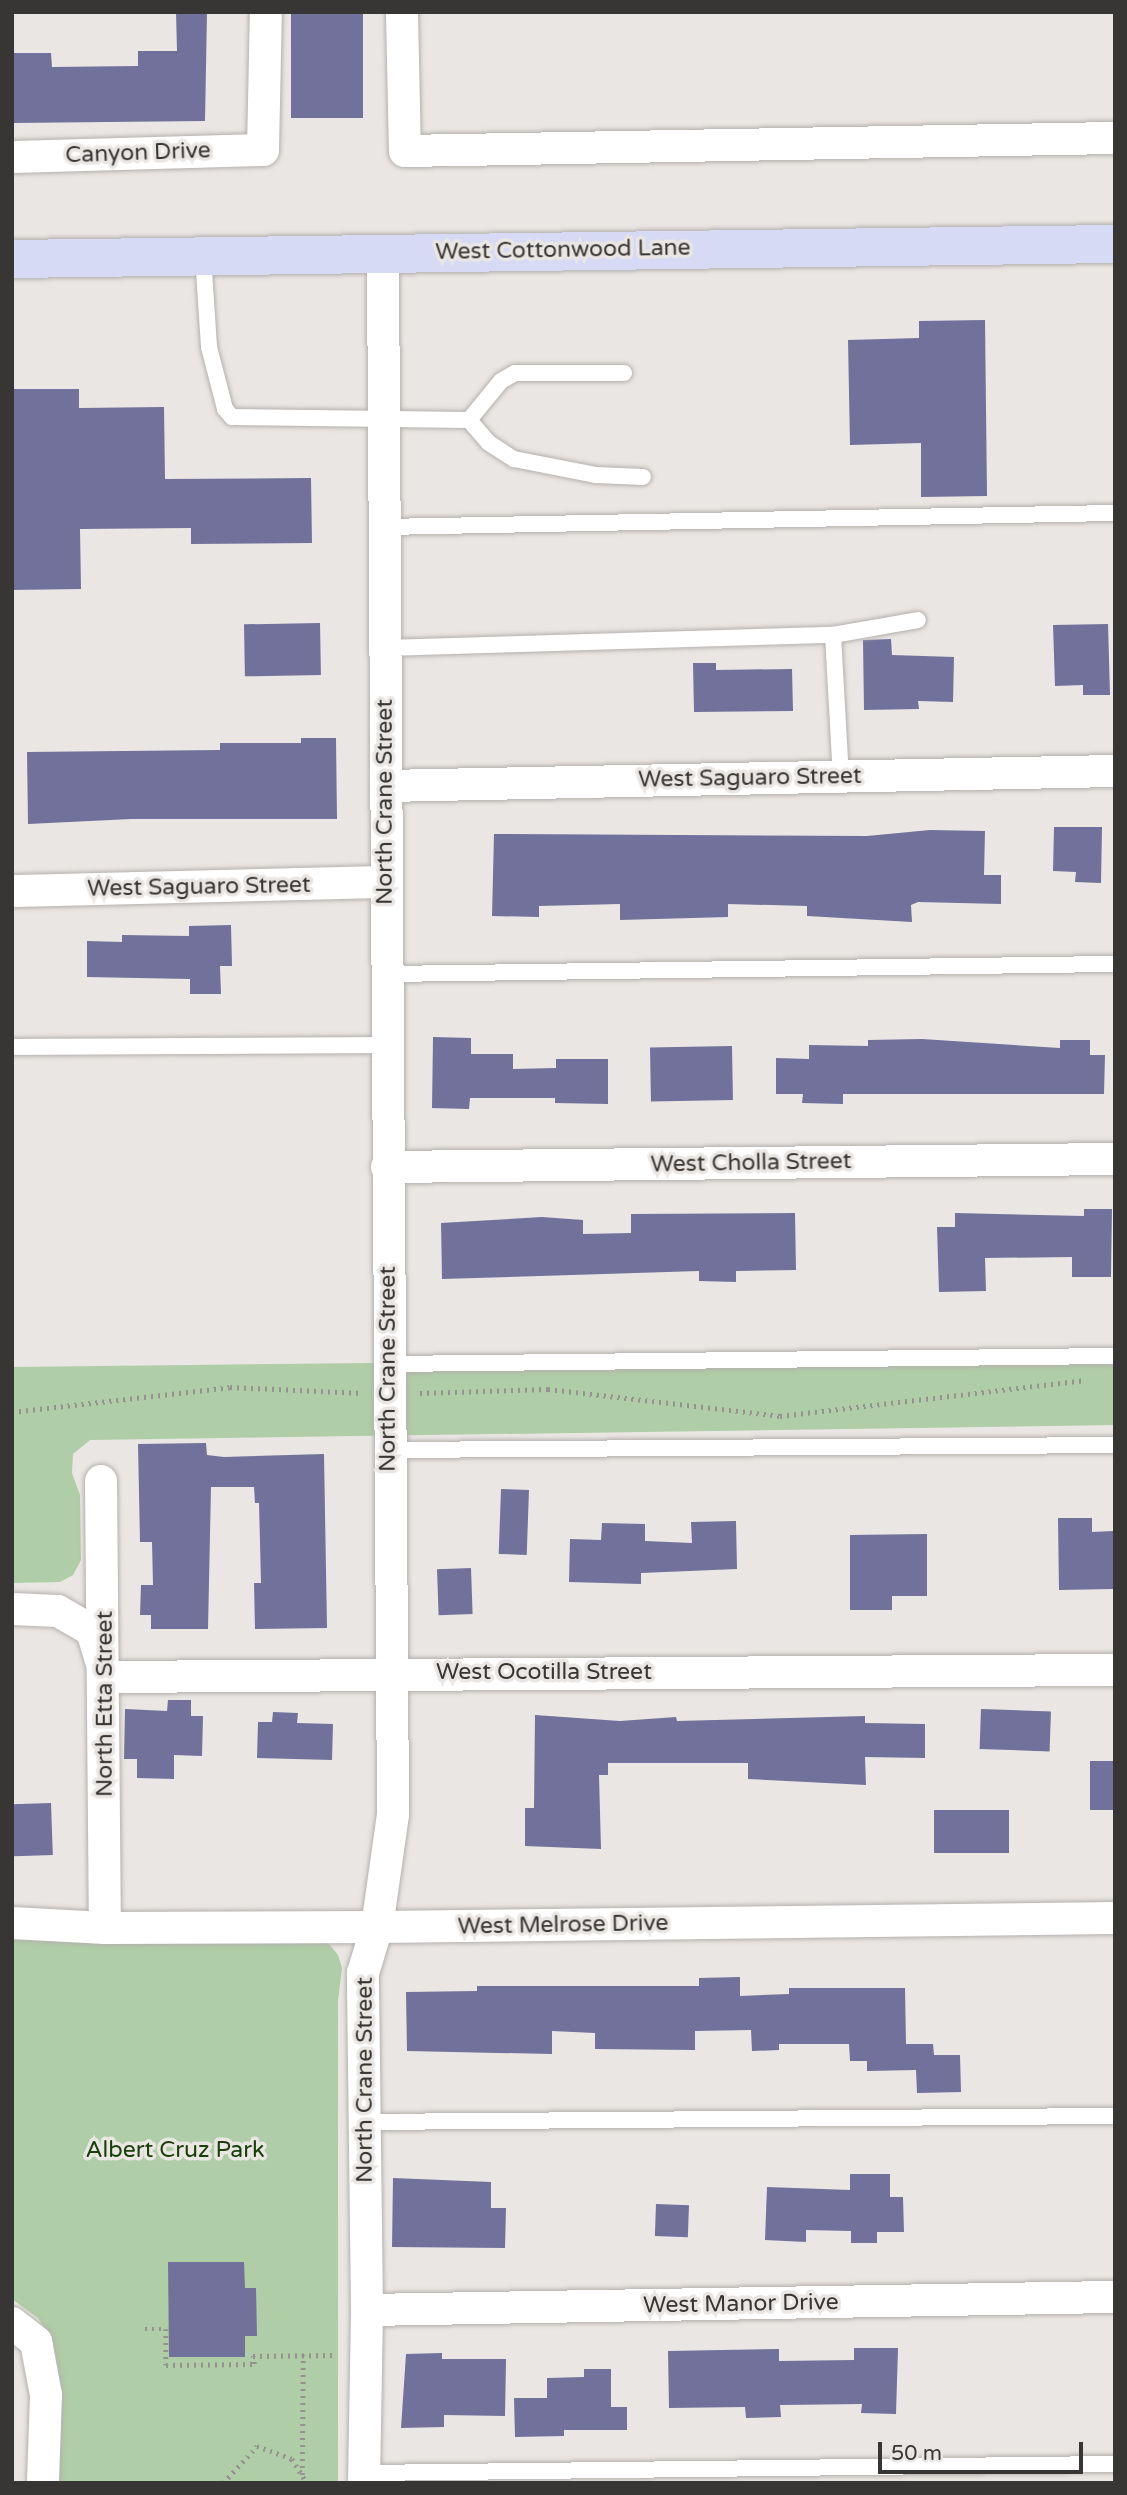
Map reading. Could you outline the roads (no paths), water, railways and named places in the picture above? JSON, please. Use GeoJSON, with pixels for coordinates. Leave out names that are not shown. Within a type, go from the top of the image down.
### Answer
{"type":"FeatureCollection","features":[{"type":"Feature","properties":{"kind":"main road","name":"West Cottonwood Lane"},"geometry":{"type":"LineString","coordinates":[[12,260],[383,251],[1115,244]]}},
{"type":"Feature","properties":{"kind":"street","name":"Canyon Drive"},"geometry":{"type":"LineString","coordinates":[[12,157],[263,150],[266,12]]}},
{"type":"Feature","properties":{"kind":"street"},"geometry":{"type":"LineString","coordinates":[[402,12],[405,151],[1115,138]]}},
{"type":"Feature","properties":{"kind":"street","name":"North Crane Street"},"geometry":{"type":"LineString","coordinates":[[364,2478],[367,2310],[363,1973],[377,1927],[393,1815],[389,1673],[383,251]]}},
{"type":"Feature","properties":{"kind":"street","name":"West Saguaro Street"},"geometry":{"type":"LineString","coordinates":[[386,786],[1115,771]]}},
{"type":"Feature","properties":{"kind":"street","name":"West Saguaro Street"},"geometry":{"type":"LineString","coordinates":[[12,891],[386,882]]}},
{"type":"Feature","properties":{"kind":"street","name":"West Cholla Street"},"geometry":{"type":"LineString","coordinates":[[387,1167],[1115,1159]]}},
{"type":"Feature","properties":{"kind":"street","name":"North Etta Street"},"geometry":{"type":"LineString","coordinates":[[101,1480],[106,1677],[105,1928]]}},
{"type":"Feature","properties":{"kind":"street"},"geometry":{"type":"LineString","coordinates":[[12,1609],[58,1611],[92,1631],[106,1677]]}},
{"type":"Feature","properties":{"kind":"street","name":"West Ocotilla Street"},"geometry":{"type":"LineString","coordinates":[[106,1677],[1115,1670]]}},
{"type":"Feature","properties":{"kind":"street","name":"West Melrose Drive"},"geometry":{"type":"LineString","coordinates":[[12,1923],[105,1928],[377,1927],[1115,1918]]}},
{"type":"Feature","properties":{"kind":"street","name":"West Manor Drive"},"geometry":{"type":"LineString","coordinates":[[367,2310],[1115,2297]]}},
{"type":"Feature","properties":{"kind":"street"},"geometry":{"type":"LineString","coordinates":[[12,2323],[36,2342],[44,2382],[43,2483]]}},
{"type":"Feature","properties":{"kind":"lane"},"geometry":{"type":"LineString","coordinates":[[203,256],[209,347],[225,409],[232,417],[469,419],[501,381],[516,373],[624,373]]}},
{"type":"Feature","properties":{"kind":"lane"},"geometry":{"type":"LineString","coordinates":[[469,419],[489,443],[514,459],[596,475],[643,477]]}},
{"type":"Feature","properties":{"kind":"lane"},"geometry":{"type":"LineString","coordinates":[[384,527],[1115,513]]}},
{"type":"Feature","properties":{"kind":"lane"},"geometry":{"type":"LineString","coordinates":[[385,648],[833,635],[918,620]]}},
{"type":"Feature","properties":{"kind":"lane"},"geometry":{"type":"LineString","coordinates":[[833,635],[841,776]]}},
{"type":"Feature","properties":{"kind":"lane"},"geometry":{"type":"LineString","coordinates":[[386,974],[1115,964]]}},
{"type":"Feature","properties":{"kind":"lane"},"geometry":{"type":"LineString","coordinates":[[12,1047],[387,1045]]}},
{"type":"Feature","properties":{"kind":"lane"},"geometry":{"type":"LineString","coordinates":[[388,1379],[1115,1356]]}},
{"type":"Feature","properties":{"kind":"lane"},"geometry":{"type":"LineString","coordinates":[[388,1450],[1115,1445]]}},
{"type":"Feature","properties":{"kind":"lane"},"geometry":{"type":"LineString","coordinates":[[363,2122],[1115,2116]]}},
{"type":"Feature","properties":{"kind":"lane"},"geometry":{"type":"LineString","coordinates":[[364,2478],[1115,2464]]}},
{"type":"Feature","properties":{"kind":"park label","name":"Albert Cruz Park"},"geometry":{"type":"Point","coordinates":[175,2150]}}]}
